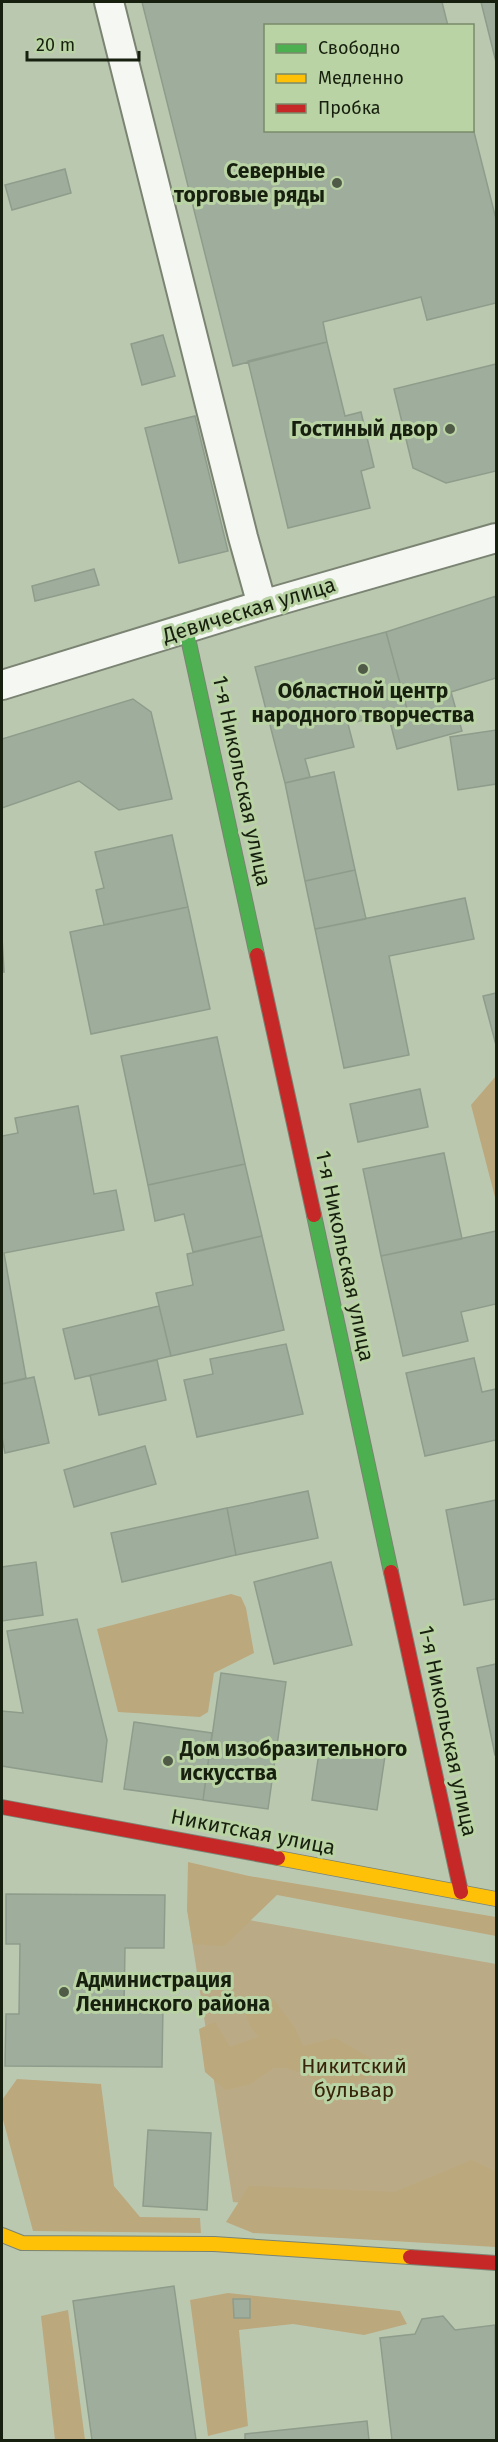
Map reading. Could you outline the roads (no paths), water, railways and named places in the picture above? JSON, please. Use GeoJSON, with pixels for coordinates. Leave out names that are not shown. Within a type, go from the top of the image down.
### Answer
{"type":"FeatureCollection","features":[{"type":"Feature","properties":{"kind":"street"},"geometry":{"type":"LineString","coordinates":[[109,2],[262,605]]}},
{"type":"Feature","properties":{"kind":"street","name":"Девическая улица"},"geometry":{"type":"LineString","coordinates":[[2,685],[262,605],[496,538]]}},
{"type":"Feature","properties":{"kind":"street","name":"1-я Никольская улица"},"geometry":{"type":"LineString","coordinates":[[186,629],[461,1892]]}},
{"type":"Feature","properties":{"kind":"street","name":"Никитская улица"},"geometry":{"type":"LineString","coordinates":[[2,1807],[496,1899]]}},
{"type":"Feature","properties":{"kind":"street"},"geometry":{"type":"LineString","coordinates":[[2,2235],[22,2243],[214,2244],[496,2263]]}},
{"type":"Feature","properties":{"kind":"place","name":"Северные торговые ряды"},"geometry":{"type":"Point","coordinates":[337,183]}},
{"type":"Feature","properties":{"kind":"place","name":"Гостиный двор"},"geometry":{"type":"Point","coordinates":[450,429]}},
{"type":"Feature","properties":{"kind":"place","name":"Областной центр народного творчества"},"geometry":{"type":"Point","coordinates":[363,669]}},
{"type":"Feature","properties":{"kind":"place","name":"Дом изобразительного искусства"},"geometry":{"type":"Point","coordinates":[168,1761]}},
{"type":"Feature","properties":{"kind":"place","name":"Администрация Ленинского района"},"geometry":{"type":"Point","coordinates":[64,1992]}},
{"type":"Feature","properties":{"kind":"park label","name":"Никитский бульвар"},"geometry":{"type":"Point","coordinates":[354,2078]}}]}
